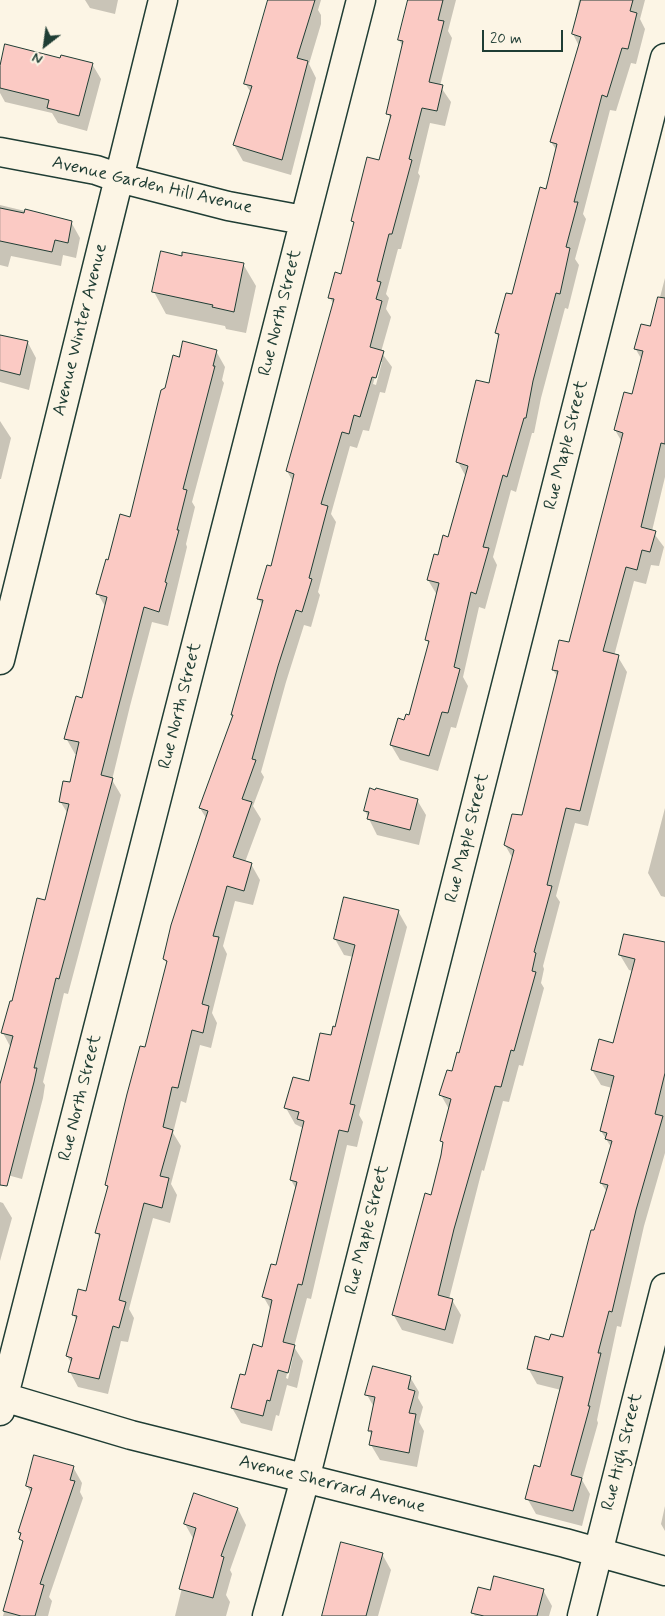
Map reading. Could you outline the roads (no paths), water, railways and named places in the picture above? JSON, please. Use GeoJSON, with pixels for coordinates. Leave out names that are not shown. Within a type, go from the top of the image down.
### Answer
{"type":"FeatureCollection","features":[{"type":"Feature","properties":{"kind":"street","name":"Avenue Winter Avenue"},"geometry":{"type":"LineString","coordinates":[[0,660],[163,0]]}},
{"type":"Feature","properties":{"kind":"street","name":"Rue North Street"},"geometry":{"type":"LineString","coordinates":[[1,1401],[361,0]]}},
{"type":"Feature","properties":{"kind":"street","name":"Rue Maple Street"},"geometry":{"type":"LineString","coordinates":[[267,1616],[305,1479],[665,58]]}},
{"type":"Feature","properties":{"kind":"street","name":"Avenue Garden Hill Avenue"},"geometry":{"type":"LineString","coordinates":[[0,152],[96,170],[119,178],[228,206],[303,220]]}},
{"type":"Feature","properties":{"kind":"street","name":"Rue High Street"},"geometry":{"type":"LineString","coordinates":[[582,1616],[665,1288]]}},
{"type":"Feature","properties":{"kind":"street","name":"Avenue Sherrard Avenue"},"geometry":{"type":"LineString","coordinates":[[1,1401],[305,1479],[598,1551],[665,1571]]}}]}
